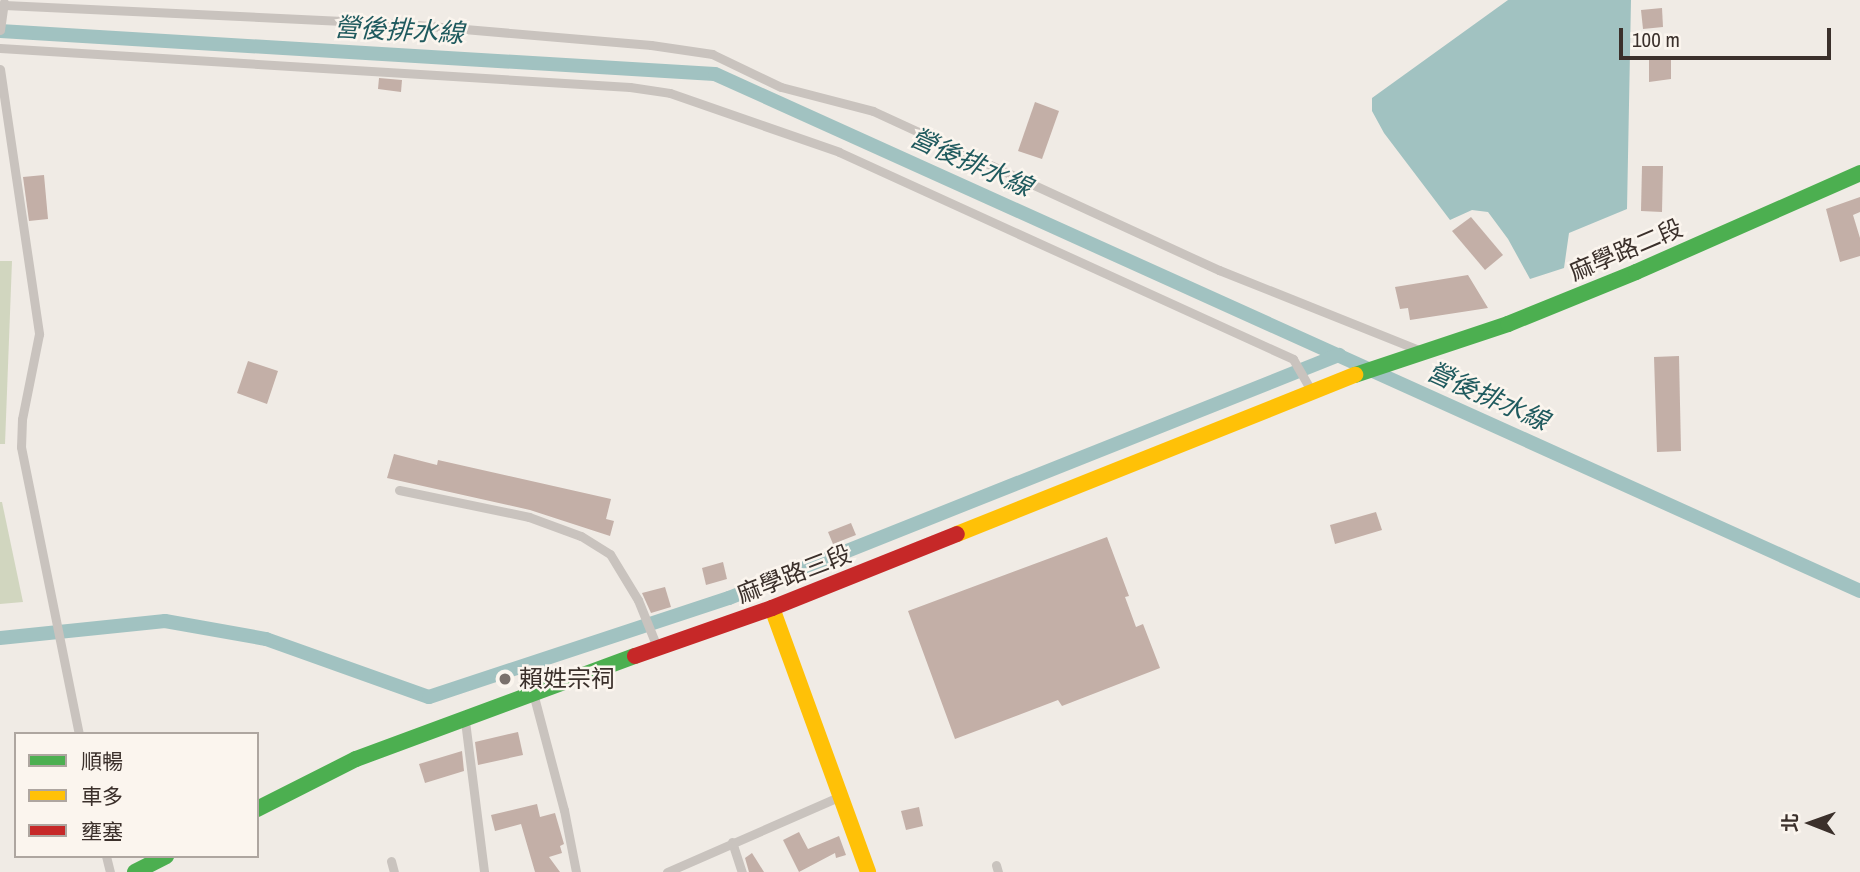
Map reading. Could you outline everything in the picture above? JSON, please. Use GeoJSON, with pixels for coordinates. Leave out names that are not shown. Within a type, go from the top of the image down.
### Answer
{"type":"FeatureCollection","features":[{"type":"Feature","properties":{"kind":"main road","name":"麻學路二段"},"geometry":{"type":"LineString","coordinates":[[1347,377],[1508,324],[1860,173]]}},
{"type":"Feature","properties":{"kind":"main road","name":"麻學路三段"},"geometry":{"type":"LineString","coordinates":[[259,808],[356,759],[533,692],[772,608],[1347,377]]}},
{"type":"Feature","properties":{"kind":"main road"},"geometry":{"type":"LineString","coordinates":[[772,608],[868,872]]}},
{"type":"Feature","properties":{"kind":"main road"},"geometry":{"type":"LineString","coordinates":[[135,872],[162,858]]}},
{"type":"Feature","properties":{"kind":"lane"},"geometry":{"type":"LineString","coordinates":[[0,30],[4,4],[406,24],[651,45],[712,54],[781,87],[873,111],[1219,270],[1414,354]]}},
{"type":"Feature","properties":{"kind":"lane"},"geometry":{"type":"LineString","coordinates":[[0,48],[630,87],[670,93],[839,152],[1293,359],[1312,392]]}},
{"type":"Feature","properties":{"kind":"lane"},"geometry":{"type":"LineString","coordinates":[[0,69],[39,334],[22,419],[21,447],[79,732]]}},
{"type":"Feature","properties":{"kind":"lane"},"geometry":{"type":"LineString","coordinates":[[399,490],[529,517],[581,536],[610,554],[638,600],[657,649]]}},
{"type":"Feature","properties":{"kind":"lane"},"geometry":{"type":"LineString","coordinates":[[533,692],[564,810],[576,872]]}},
{"type":"Feature","properties":{"kind":"lane"},"geometry":{"type":"LineString","coordinates":[[465,717],[480,871]]}},
{"type":"Feature","properties":{"kind":"lane"},"geometry":{"type":"LineString","coordinates":[[667,872],[840,797]]}},
{"type":"Feature","properties":{"kind":"lane"},"geometry":{"type":"LineString","coordinates":[[733,842],[742,872]]}},
{"type":"Feature","properties":{"kind":"lane"},"geometry":{"type":"LineString","coordinates":[[391,861],[394,872]]}},
{"type":"Feature","properties":{"kind":"green space"},"geometry":{"type":"Polygon","coordinates":[[[0,261],[12,261],[5,444],[0,444],[0,261]]]}},
{"type":"Feature","properties":{"kind":"green space"},"geometry":{"type":"Polygon","coordinates":[[[2,502],[23,602],[0,604],[2,502]]]}},
{"type":"Feature","properties":{"kind":"water"},"geometry":{"type":"Polygon","coordinates":[[[1508,0],[1631,0],[1627,209],[1569,233],[1564,268],[1530,279],[1508,239],[1488,212],[1472,210],[1450,220],[1384,133],[1372,111],[1372,98],[1508,0]]]}},
{"type":"Feature","properties":{"kind":"building"},"geometry":{"type":"Polygon","coordinates":[[[1662,8],[1663,27],[1643,29],[1641,10],[1662,8]]]}},
{"type":"Feature","properties":{"kind":"building"},"geometry":{"type":"Polygon","coordinates":[[[1671,58],[1671,79],[1649,82],[1649,60],[1671,58]]]}},
{"type":"Feature","properties":{"kind":"building"},"geometry":{"type":"Polygon","coordinates":[[[379,78],[402,80],[401,92],[378,89],[379,78]]]}},
{"type":"Feature","properties":{"kind":"building"},"geometry":{"type":"Polygon","coordinates":[[[1035,102],[1059,111],[1042,159],[1018,151],[1035,102]]]}},
{"type":"Feature","properties":{"kind":"building"},"geometry":{"type":"Polygon","coordinates":[[[1642,166],[1663,166],[1662,212],[1641,211],[1642,166]]]}},
{"type":"Feature","properties":{"kind":"building"},"geometry":{"type":"Polygon","coordinates":[[[44,175],[48,219],[29,221],[23,177],[44,175]]]}},
{"type":"Feature","properties":{"kind":"building"},"geometry":{"type":"Polygon","coordinates":[[[1860,197],[1860,212],[1853,215],[1860,238],[1860,256],[1840,262],[1826,209],[1860,197]]]}},
{"type":"Feature","properties":{"kind":"building"},"geometry":{"type":"Polygon","coordinates":[[[1471,217],[1503,255],[1485,270],[1452,231],[1471,217]]]}},
{"type":"Feature","properties":{"kind":"building"},"geometry":{"type":"Polygon","coordinates":[[[1468,275],[1488,308],[1410,320],[1408,308],[1400,309],[1395,287],[1468,275]]]}},
{"type":"Feature","properties":{"kind":"building"},"geometry":{"type":"Polygon","coordinates":[[[1679,356],[1681,451],[1657,452],[1654,357],[1679,356]]]}},
{"type":"Feature","properties":{"kind":"building"},"geometry":{"type":"Polygon","coordinates":[[[248,361],[278,371],[267,404],[237,393],[248,361]]]}},
{"type":"Feature","properties":{"kind":"building"},"geometry":{"type":"Polygon","coordinates":[[[394,454],[437,465],[438,460],[611,499],[606,519],[614,521],[610,536],[530,510],[387,478],[394,454]]]}},
{"type":"Feature","properties":{"kind":"building"},"geometry":{"type":"Polygon","coordinates":[[[1376,512],[1382,530],[1335,544],[1330,525],[1376,512]]]}},
{"type":"Feature","properties":{"kind":"building"},"geometry":{"type":"Polygon","coordinates":[[[851,523],[856,535],[833,544],[828,532],[851,523]]]}},
{"type":"Feature","properties":{"kind":"building"},"geometry":{"type":"Polygon","coordinates":[[[1107,537],[1129,596],[1125,597],[1136,627],[1143,624],[1160,668],[1062,706],[1058,700],[955,739],[908,611],[1107,537]]]}},
{"type":"Feature","properties":{"kind":"building"},"geometry":{"type":"Polygon","coordinates":[[[723,562],[727,579],[706,585],[702,568],[723,562]]]}},
{"type":"Feature","properties":{"kind":"building"},"geometry":{"type":"Polygon","coordinates":[[[665,587],[671,607],[651,613],[642,593],[665,587]]]}},
{"type":"Feature","properties":{"kind":"building"},"geometry":{"type":"Polygon","coordinates":[[[518,732],[523,755],[478,765],[475,742],[518,732]]]}},
{"type":"Feature","properties":{"kind":"building"},"geometry":{"type":"Polygon","coordinates":[[[462,751],[464,771],[425,783],[419,764],[462,751]]]}},
{"type":"Feature","properties":{"kind":"building"},"geometry":{"type":"Polygon","coordinates":[[[537,804],[540,817],[555,813],[564,844],[560,846],[562,853],[549,857],[560,872],[535,872],[521,824],[495,831],[491,815],[537,804]]]}},
{"type":"Feature","properties":{"kind":"building"},"geometry":{"type":"Polygon","coordinates":[[[919,807],[923,826],[906,830],[901,811],[919,807]]]}},
{"type":"Feature","properties":{"kind":"building"},"geometry":{"type":"Polygon","coordinates":[[[799,832],[808,849],[839,836],[846,855],[836,858],[835,853],[799,872],[783,840],[799,832]]]}},
{"type":"Feature","properties":{"kind":"building"},"geometry":{"type":"Polygon","coordinates":[[[752,853],[764,872],[749,872],[745,858],[752,853]]]}},
{"type":"Feature","properties":{"kind":"waterway","name":"營後排水線"},"geometry":{"type":"LineString","coordinates":[[0,31],[715,74],[1860,591]]}},
{"type":"Feature","properties":{"kind":"waterway"},"geometry":{"type":"LineString","coordinates":[[0,638],[165,621],[266,639],[429,697],[729,598],[1339,355]]}},
{"type":"Feature","properties":{"kind":"traffic: fast"},"geometry":{"type":"LineString","coordinates":[[1355,375],[1508,324],[1636,272],[1860,173]]}},
{"type":"Feature","properties":{"kind":"traffic: fast"},"geometry":{"type":"LineString","coordinates":[[259,808],[356,759],[635,656]]}},
{"type":"Feature","properties":{"kind":"traffic: fast"},"geometry":{"type":"LineString","coordinates":[[135,872],[162,858]]}},
{"type":"Feature","properties":{"kind":"traffic: slow"},"geometry":{"type":"LineString","coordinates":[[957,534],[1355,375]]}},
{"type":"Feature","properties":{"kind":"traffic: slow"},"geometry":{"type":"LineString","coordinates":[[772,608],[868,872]]}},
{"type":"Feature","properties":{"kind":"traffic: jam"},"geometry":{"type":"LineString","coordinates":[[635,656],[772,608],[957,534]]}},
{"type":"Feature","properties":{"kind":"place","name":"賴姓宗祠"},"geometry":{"type":"Point","coordinates":[505,679]}}]}
